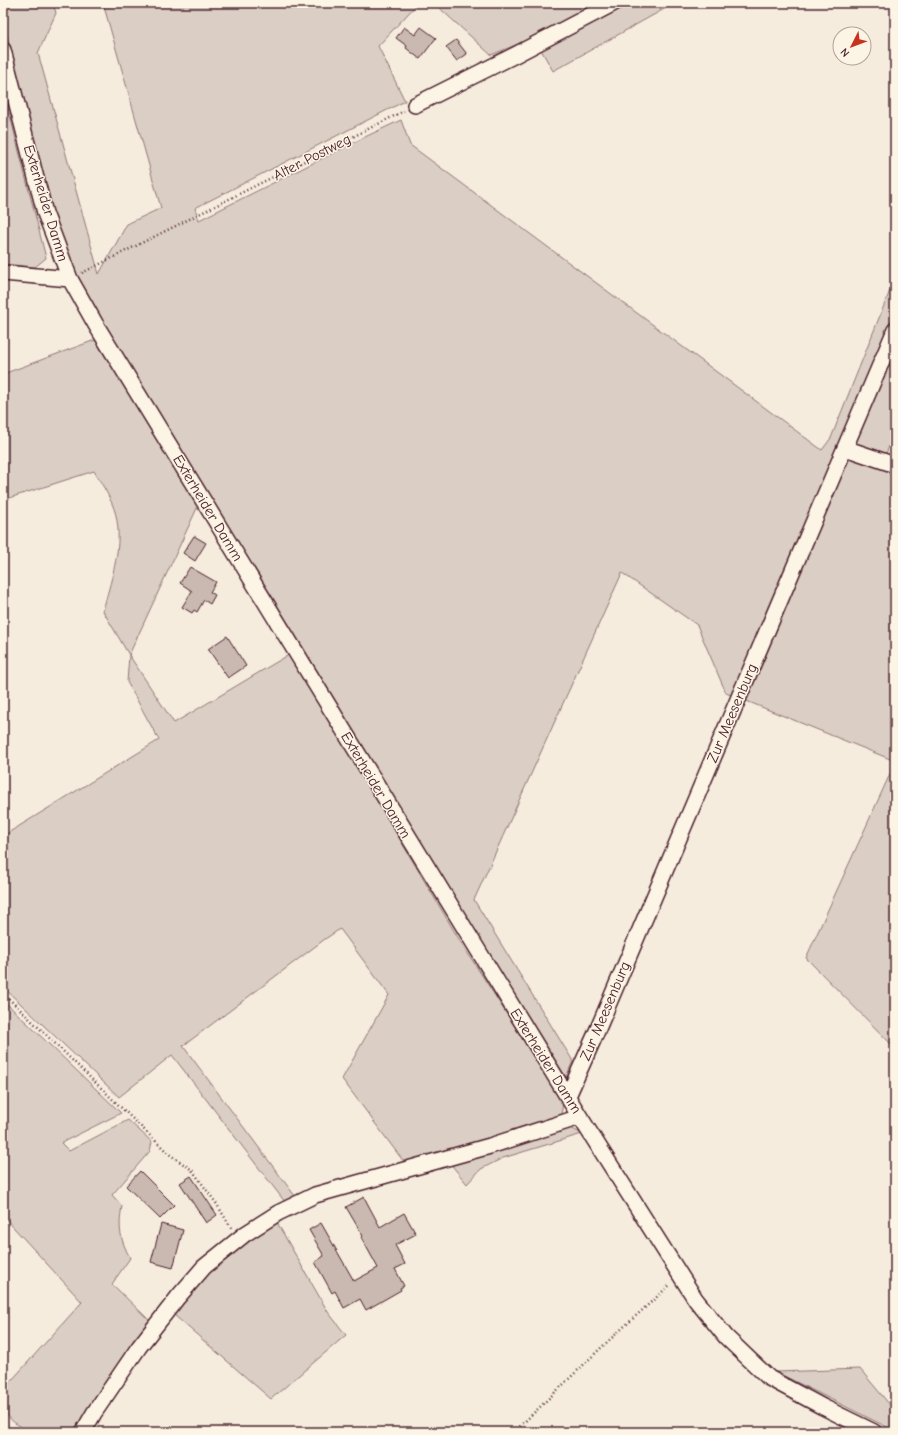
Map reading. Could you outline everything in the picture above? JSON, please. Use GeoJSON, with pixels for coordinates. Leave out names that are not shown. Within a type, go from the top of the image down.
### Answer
{"type":"FeatureCollection","features":[{"type":"Feature","properties":{"kind":"street"},"geometry":{"type":"LineString","coordinates":[[415,105],[614,3]]}},
{"type":"Feature","properties":{"kind":"street","name":"Exterheider Damm"},"geometry":{"type":"LineString","coordinates":[[3,50],[45,213],[70,279],[96,325],[580,1117],[696,1300],[726,1337],[769,1378],[823,1408],[874,1432]]}},
{"type":"Feature","properties":{"kind":"street"},"geometry":{"type":"LineString","coordinates":[[3,273],[70,279]]}},
{"type":"Feature","properties":{"kind":"street","name":"Zur Meesenburg"},"geometry":{"type":"LineString","coordinates":[[568,1096],[895,330]]}},
{"type":"Feature","properties":{"kind":"street"},"geometry":{"type":"LineString","coordinates":[[845,448],[895,465]]}},
{"type":"Feature","properties":{"kind":"street"},"geometry":{"type":"LineString","coordinates":[[83,1432],[94,1413],[139,1347],[178,1297],[204,1267],[239,1239],[278,1213],[315,1195],[490,1146],[580,1117]]}},
{"type":"Feature","properties":{"kind":"path","name":"Alter Postweg"},"geometry":{"type":"LineString","coordinates":[[70,279],[415,105]]}},
{"type":"Feature","properties":{"kind":"path"},"geometry":{"type":"LineString","coordinates":[[3,993],[169,1154],[192,1170],[216,1203],[239,1239]]}},
{"type":"Feature","properties":{"kind":"path"},"geometry":{"type":"LineString","coordinates":[[514,1432],[604,1345],[680,1275]]}},
{"type":"Feature","properties":{"kind":"shaded area"},"geometry":{"type":"Polygon","coordinates":[[[3,3],[53,3],[56,13],[38,53],[99,274],[127,224],[161,208],[103,3],[418,3],[378,46],[405,101],[195,208],[199,220],[401,120],[410,145],[822,450],[831,438],[895,278],[895,312],[772,605],[731,695],[726,693],[697,625],[622,573],[474,900],[573,1061],[566,1077],[453,897],[100,319],[70,264],[51,208],[3,19],[3,3]]]}},
{"type":"Feature","properties":{"kind":"shaded area"},"geometry":{"type":"Polygon","coordinates":[[[434,3],[600,3],[535,37],[491,55],[434,3]]]}},
{"type":"Feature","properties":{"kind":"shaded area"},"geometry":{"type":"Polygon","coordinates":[[[624,3],[675,3],[553,71],[540,48],[624,3]]]}},
{"type":"Feature","properties":{"kind":"shaded area"},"geometry":{"type":"Polygon","coordinates":[[[3,88],[46,258],[35,267],[3,264],[3,88]]]}},
{"type":"Feature","properties":{"kind":"shaded area"},"geometry":{"type":"Polygon","coordinates":[[[95,340],[198,506],[129,655],[103,611],[117,555],[118,532],[114,508],[94,471],[3,500],[3,374],[95,340]]]}},
{"type":"Feature","properties":{"kind":"shaded area"},"geometry":{"type":"Polygon","coordinates":[[[895,347],[895,430],[886,454],[854,443],[895,347]]]}},
{"type":"Feature","properties":{"kind":"shaded area"},"geometry":{"type":"Polygon","coordinates":[[[849,457],[895,472],[895,761],[744,700],[787,604],[849,457]]]}},
{"type":"Feature","properties":{"kind":"shaded area"},"geometry":{"type":"Polygon","coordinates":[[[290,654],[460,941],[563,1102],[561,1116],[454,1150],[404,1162],[342,1079],[389,995],[340,929],[183,1046],[295,1196],[285,1202],[172,1055],[119,1097],[3,987],[3,836],[159,740],[127,682],[129,655],[174,723],[290,654]]]}},
{"type":"Feature","properties":{"kind":"shaded area"},"geometry":{"type":"Polygon","coordinates":[[[895,763],[895,1048],[806,958],[895,763]]]}},
{"type":"Feature","properties":{"kind":"shaded area"},"geometry":{"type":"Polygon","coordinates":[[[3,1000],[121,1113],[61,1143],[69,1151],[128,1120],[152,1142],[150,1151],[112,1195],[122,1206],[120,1227],[122,1239],[130,1258],[112,1284],[150,1321],[77,1432],[31,1432],[21,1427],[11,1419],[6,1411],[3,1401],[3,1390],[82,1302],[3,1216],[3,1000]]]}},
{"type":"Feature","properties":{"kind":"shaded area"},"geometry":{"type":"Polygon","coordinates":[[[567,1126],[582,1134],[503,1158],[481,1169],[467,1184],[449,1162],[567,1126]]]}},
{"type":"Feature","properties":{"kind":"shaded area"},"geometry":{"type":"Polygon","coordinates":[[[275,1219],[328,1312],[346,1335],[271,1399],[174,1315],[207,1272],[275,1219]]]}},
{"type":"Feature","properties":{"kind":"shaded area"},"geometry":{"type":"Polygon","coordinates":[[[860,1369],[895,1411],[895,1431],[776,1372],[860,1369]]]}},
{"type":"Feature","properties":{"kind":"building"},"geometry":{"type":"Polygon","coordinates":[[[404,27],[415,35],[421,27],[436,38],[420,59],[406,48],[407,46],[396,38],[404,27]]]}},
{"type":"Feature","properties":{"kind":"building"},"geometry":{"type":"Polygon","coordinates":[[[456,40],[467,54],[457,61],[446,47],[456,40]]]}},
{"type":"Feature","properties":{"kind":"building"},"geometry":{"type":"Polygon","coordinates":[[[194,536],[206,543],[195,561],[183,553],[194,536]]]}},
{"type":"Feature","properties":{"kind":"building"},"geometry":{"type":"Polygon","coordinates":[[[190,567],[216,582],[210,592],[215,595],[210,604],[204,600],[197,612],[194,610],[192,613],[182,607],[192,591],[180,583],[190,567]]]}},
{"type":"Feature","properties":{"kind":"building"},"geometry":{"type":"Polygon","coordinates":[[[227,636],[246,666],[228,678],[208,649],[227,636]]]}},
{"type":"Feature","properties":{"kind":"building"},"geometry":{"type":"Polygon","coordinates":[[[140,1171],[174,1205],[160,1219],[126,1186],[140,1171]]]}},
{"type":"Feature","properties":{"kind":"building"},"geometry":{"type":"Polygon","coordinates":[[[191,1176],[217,1215],[206,1223],[180,1183],[191,1176]]]}},
{"type":"Feature","properties":{"kind":"building"},"geometry":{"type":"Polygon","coordinates":[[[364,1197],[380,1227],[404,1213],[416,1234],[395,1245],[405,1264],[395,1269],[404,1286],[400,1288],[401,1290],[366,1310],[360,1299],[344,1308],[335,1291],[332,1293],[315,1262],[324,1256],[309,1230],[321,1223],[354,1281],[378,1268],[361,1237],[363,1236],[346,1207],[364,1197]]]}},
{"type":"Feature","properties":{"kind":"building"},"geometry":{"type":"Polygon","coordinates":[[[161,1224],[183,1230],[173,1268],[151,1262],[161,1224]]]}}]}
